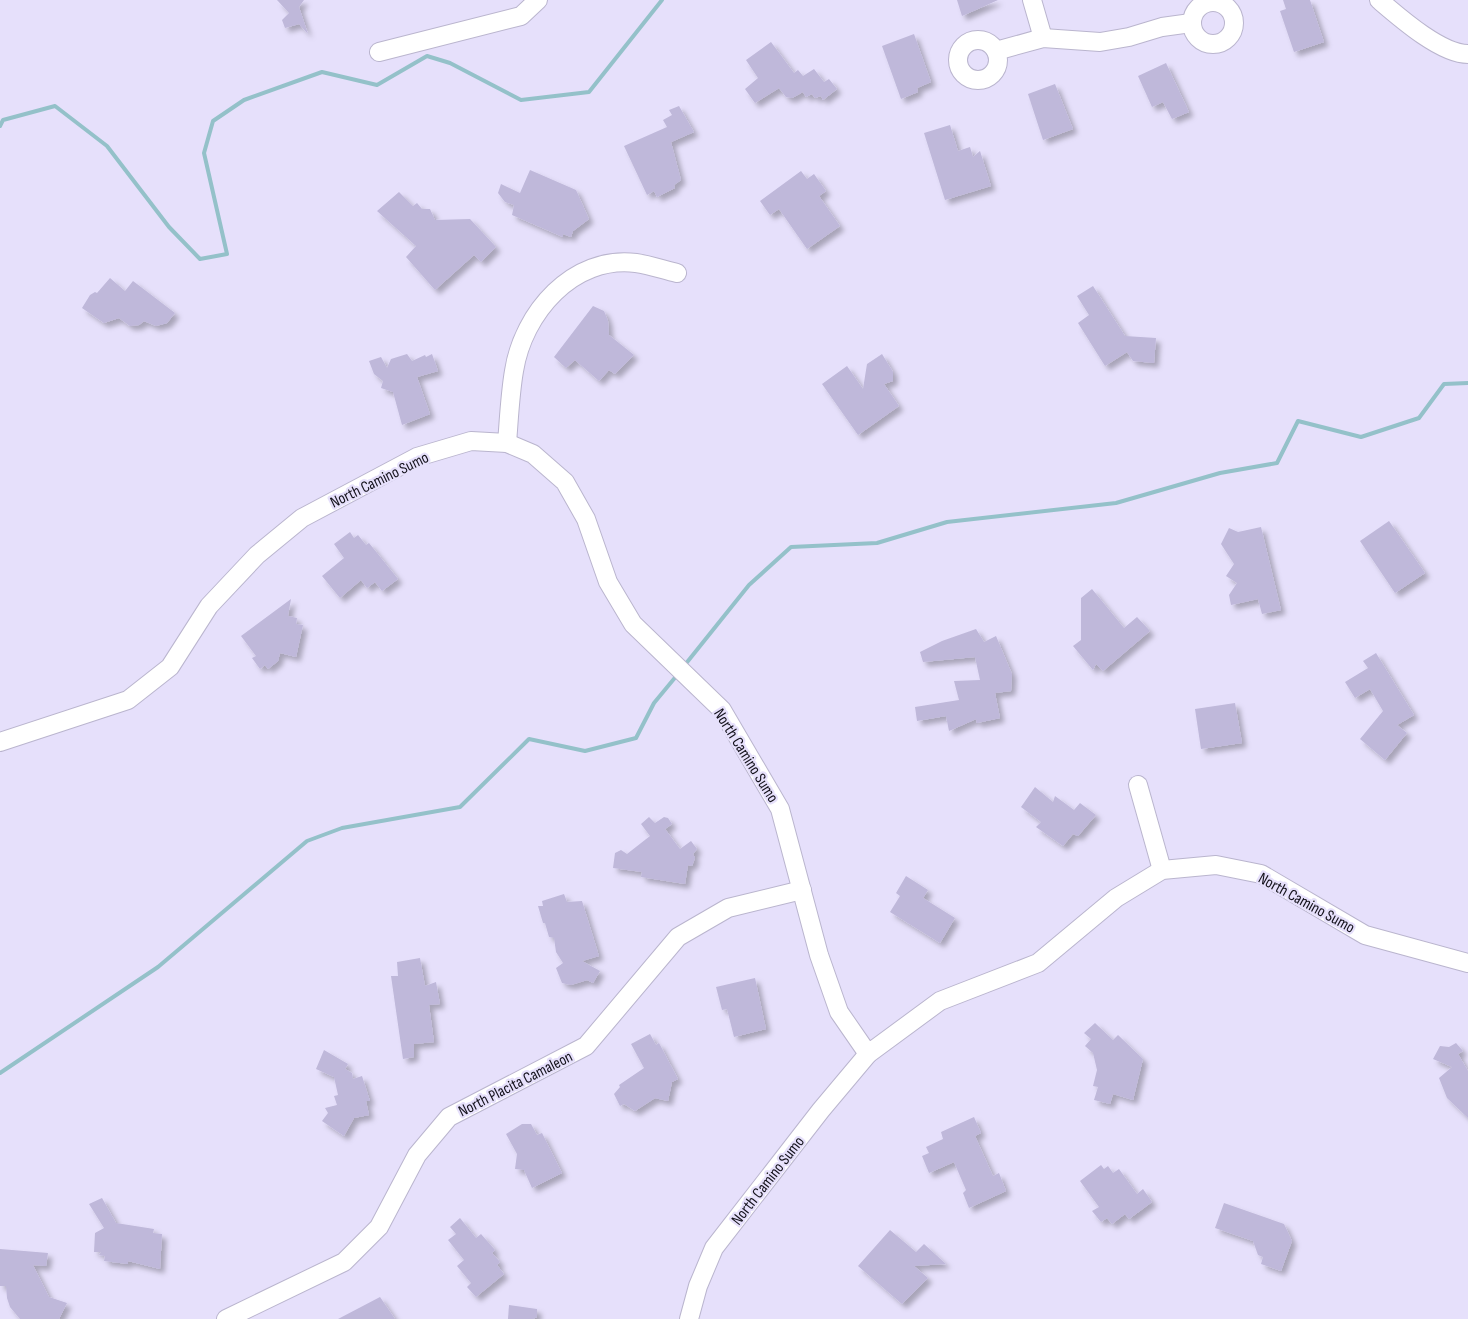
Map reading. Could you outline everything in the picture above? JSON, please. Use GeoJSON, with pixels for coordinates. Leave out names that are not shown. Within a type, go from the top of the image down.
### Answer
{"type":"FeatureCollection","features":[{"type":"Feature","properties":{"kind":"street"},"geometry":{"type":"LineString","coordinates":[[379,52],[521,16],[538,0]]}},
{"type":"Feature","properties":{"kind":"street"},"geometry":{"type":"LineString","coordinates":[[1032,0],[1043,38]]}},
{"type":"Feature","properties":{"kind":"street"},"geometry":{"type":"LineString","coordinates":[[1379,0],[1412,28],[1457,54],[1468,54]]}},
{"type":"Feature","properties":{"kind":"street"},"geometry":{"type":"LineString","coordinates":[[1206,1],[1221,2],[1231,12],[1234,19],[1232,33],[1222,42],[1208,44],[1196,36],[1191,24],[1195,10],[1206,1]]}},
{"type":"Feature","properties":{"kind":"street"},"geometry":{"type":"LineString","coordinates":[[996,51],[1043,38],[1100,42],[1129,37],[1162,27],[1191,24]]}},
{"type":"Feature","properties":{"kind":"street"},"geometry":{"type":"LineString","coordinates":[[507,443],[514,370],[531,323],[553,294],[572,278],[599,267],[618,263],[636,263],[677,273]]}},
{"type":"Feature","properties":{"kind":"street","name":"North Camino Sumo"},"geometry":{"type":"LineString","coordinates":[[0,742],[128,700],[170,667],[209,606],[257,555],[302,518],[417,457],[470,441],[507,443],[533,454],[565,482],[586,519],[613,590],[633,624],[722,710],[780,809],[819,955],[839,1012],[868,1054]]}},
{"type":"Feature","properties":{"kind":"street"},"geometry":{"type":"LineString","coordinates":[[1138,785],[1162,870]]}},
{"type":"Feature","properties":{"kind":"street","name":"North Camino Sumo"},"geometry":{"type":"LineString","coordinates":[[689,1319],[698,1286],[714,1248],[820,1110],[868,1054],[940,1001],[1038,963],[1116,898],[1162,870],[1216,865],[1261,874],[1365,935],[1468,963]]}},
{"type":"Feature","properties":{"kind":"street","name":"North Placita Camaleon"},"geometry":{"type":"LineString","coordinates":[[226,1319],[344,1262],[378,1227],[417,1155],[449,1117],[586,1046],[678,938],[728,908],[802,890]]}},
{"type":"Feature","properties":{"kind":"building"},"geometry":{"type":"Polygon","coordinates":[[[277,0],[304,0],[299,7],[308,34],[299,24],[285,28],[282,20],[289,13],[277,0]]]}},
{"type":"Feature","properties":{"kind":"building"},"geometry":{"type":"Polygon","coordinates":[[[957,0],[998,0],[962,16],[957,0]]]}},
{"type":"Feature","properties":{"kind":"building"},"geometry":{"type":"Polygon","coordinates":[[[1283,0],[1310,0],[1324,42],[1294,52],[1280,11],[1286,9],[1283,0]]]}},
{"type":"Feature","properties":{"kind":"building"},"geometry":{"type":"Polygon","coordinates":[[[914,34],[931,82],[917,88],[918,92],[901,99],[882,46],[914,34]]]}},
{"type":"Feature","properties":{"kind":"building"},"geometry":{"type":"Polygon","coordinates":[[[771,42],[794,73],[798,70],[803,76],[814,69],[824,82],[829,79],[837,89],[823,100],[821,96],[815,98],[812,94],[806,97],[803,92],[792,98],[786,97],[779,88],[755,103],[745,89],[758,78],[746,60],[771,42]]]}},
{"type":"Feature","properties":{"kind":"building"},"geometry":{"type":"Polygon","coordinates":[[[1166,63],[1189,112],[1172,119],[1163,102],[1152,107],[1138,76],[1166,63]]]}},
{"type":"Feature","properties":{"kind":"building"},"geometry":{"type":"Polygon","coordinates":[[[1055,84],[1073,129],[1043,140],[1028,94],[1055,84]]]}},
{"type":"Feature","properties":{"kind":"building"},"geometry":{"type":"Polygon","coordinates":[[[679,106],[694,132],[671,142],[681,180],[674,185],[675,188],[657,197],[654,191],[647,195],[624,146],[667,127],[663,120],[672,115],[669,110],[679,106]]]}},
{"type":"Feature","properties":{"kind":"building"},"geometry":{"type":"Polygon","coordinates":[[[950,125],[958,151],[970,147],[973,157],[980,151],[991,186],[945,200],[924,133],[950,125]]]}},
{"type":"Feature","properties":{"kind":"building"},"geometry":{"type":"Polygon","coordinates":[[[530,170],[576,190],[589,219],[573,231],[571,237],[563,234],[563,237],[512,215],[514,205],[505,202],[498,193],[501,184],[520,193],[530,170]]]}},
{"type":"Feature","properties":{"kind":"building"},"geometry":{"type":"Polygon","coordinates":[[[801,171],[807,179],[814,174],[826,191],[819,196],[840,226],[807,249],[779,209],[770,215],[760,201],[801,171]]]}},
{"type":"Feature","properties":{"kind":"building"},"geometry":{"type":"Polygon","coordinates":[[[399,192],[413,206],[417,203],[422,209],[430,209],[435,220],[470,219],[496,247],[481,262],[474,255],[435,290],[406,257],[416,246],[377,211],[399,192]]]}},
{"type":"Feature","properties":{"kind":"building"},"geometry":{"type":"Polygon","coordinates":[[[110,278],[125,291],[133,281],[175,313],[167,323],[156,326],[144,321],[139,325],[130,326],[119,318],[104,323],[82,308],[90,295],[95,292],[97,293],[110,278]]]}},
{"type":"Feature","properties":{"kind":"building"},"geometry":{"type":"Polygon","coordinates":[[[1093,286],[1125,336],[1156,338],[1154,363],[1133,361],[1127,352],[1105,366],[1078,323],[1089,315],[1077,296],[1093,286]]]}},
{"type":"Feature","properties":{"kind":"building"},"geometry":{"type":"Polygon","coordinates":[[[593,306],[604,311],[608,321],[609,335],[634,355],[615,374],[609,370],[599,381],[575,360],[566,368],[554,357],[593,306]]]}},
{"type":"Feature","properties":{"kind":"building"},"geometry":{"type":"Polygon","coordinates":[[[407,354],[412,361],[432,354],[438,371],[417,377],[430,414],[402,425],[393,392],[381,388],[383,381],[374,374],[369,361],[381,357],[387,368],[391,359],[407,354]]]}},
{"type":"Feature","properties":{"kind":"building"},"geometry":{"type":"Polygon","coordinates":[[[882,354],[893,372],[893,381],[884,384],[899,406],[858,435],[822,384],[847,366],[863,389],[867,364],[882,354]]]}},
{"type":"Feature","properties":{"kind":"building"},"geometry":{"type":"Polygon","coordinates":[[[1389,521],[1425,573],[1395,593],[1360,541],[1389,521]]]}},
{"type":"Feature","properties":{"kind":"building"},"geometry":{"type":"Polygon","coordinates":[[[1261,527],[1281,610],[1262,614],[1258,599],[1231,605],[1229,595],[1237,583],[1226,576],[1234,564],[1221,544],[1229,528],[1238,532],[1261,527]]]}},
{"type":"Feature","properties":{"kind":"building"},"geometry":{"type":"Polygon","coordinates":[[[350,532],[354,538],[358,535],[366,545],[369,543],[398,579],[382,591],[375,582],[367,588],[361,580],[340,598],[322,576],[344,558],[334,544],[350,532]]]}},
{"type":"Feature","properties":{"kind":"building"},"geometry":{"type":"Polygon","coordinates":[[[1092,589],[1124,628],[1137,617],[1150,631],[1103,671],[1096,664],[1093,670],[1073,646],[1081,640],[1081,598],[1092,589]]]}},
{"type":"Feature","properties":{"kind":"building"},"geometry":{"type":"Polygon","coordinates":[[[291,599],[288,616],[297,618],[296,624],[303,625],[296,657],[280,653],[278,661],[268,669],[265,665],[260,669],[252,658],[256,656],[241,636],[291,599]]]}},
{"type":"Feature","properties":{"kind":"building"},"geometry":{"type":"Polygon","coordinates":[[[976,629],[984,642],[996,636],[1012,674],[1011,691],[995,693],[1000,718],[977,723],[976,719],[949,731],[946,716],[917,721],[915,707],[959,700],[954,681],[980,680],[975,657],[923,662],[920,652],[942,641],[976,629]]]}},
{"type":"Feature","properties":{"kind":"building"},"geometry":{"type":"Polygon","coordinates":[[[1376,653],[1414,715],[1397,725],[1407,733],[1385,760],[1360,739],[1383,711],[1370,689],[1355,698],[1345,682],[1368,668],[1363,661],[1376,653]]]}},
{"type":"Feature","properties":{"kind":"building"},"geometry":{"type":"Polygon","coordinates":[[[1235,703],[1242,743],[1201,749],[1195,709],[1235,703]]]}},
{"type":"Feature","properties":{"kind":"building"},"geometry":{"type":"Polygon","coordinates":[[[1035,787],[1053,802],[1055,796],[1074,810],[1080,803],[1096,815],[1078,836],[1073,834],[1063,846],[1036,827],[1041,822],[1021,807],[1035,787]]]}},
{"type":"Feature","properties":{"kind":"building"},"geometry":{"type":"Polygon","coordinates":[[[649,817],[655,823],[664,817],[668,818],[672,824],[665,829],[680,849],[691,841],[697,849],[693,854],[695,858],[692,866],[688,865],[685,884],[641,877],[642,872],[613,868],[615,853],[621,850],[627,854],[650,836],[641,824],[649,817]]]}},
{"type":"Feature","properties":{"kind":"building"},"geometry":{"type":"Polygon","coordinates":[[[906,876],[928,890],[923,898],[955,918],[940,943],[890,912],[900,896],[896,893],[906,876]]]}},
{"type":"Feature","properties":{"kind":"building"},"geometry":{"type":"Polygon","coordinates":[[[564,894],[567,902],[582,901],[599,956],[582,961],[600,971],[593,983],[587,980],[571,985],[562,983],[556,968],[563,963],[556,952],[554,938],[549,937],[538,906],[543,906],[542,901],[564,894]]]}},
{"type":"Feature","properties":{"kind":"building"},"geometry":{"type":"Polygon","coordinates":[[[420,958],[425,986],[436,982],[440,1004],[429,1005],[434,1042],[414,1044],[414,1057],[403,1059],[391,976],[398,976],[397,962],[420,958]]]}},
{"type":"Feature","properties":{"kind":"building"},"geometry":{"type":"Polygon","coordinates":[[[755,978],[766,1029],[734,1037],[727,1009],[722,1010],[716,987],[755,978]]]}},
{"type":"Feature","properties":{"kind":"building"},"geometry":{"type":"Polygon","coordinates":[[[1095,1023],[1113,1040],[1118,1035],[1143,1059],[1133,1100],[1113,1094],[1110,1104],[1094,1100],[1098,1087],[1093,1086],[1097,1070],[1093,1053],[1085,1046],[1091,1039],[1084,1033],[1095,1023]]]}},
{"type":"Feature","properties":{"kind":"building"},"geometry":{"type":"Polygon","coordinates":[[[650,1034],[656,1045],[659,1043],[678,1079],[672,1082],[668,1101],[655,1098],[635,1111],[624,1104],[620,1106],[614,1094],[620,1087],[619,1085],[644,1068],[631,1044],[650,1034]]]}},
{"type":"Feature","properties":{"kind":"building"},"geometry":{"type":"Polygon","coordinates":[[[1456,1043],[1463,1051],[1458,1054],[1468,1071],[1468,1118],[1447,1098],[1439,1078],[1452,1067],[1433,1059],[1440,1046],[1449,1047],[1456,1043]]]}},
{"type":"Feature","properties":{"kind":"building"},"geometry":{"type":"Polygon","coordinates":[[[324,1050],[348,1064],[345,1069],[352,1073],[353,1079],[362,1076],[370,1101],[366,1101],[369,1115],[354,1118],[344,1136],[322,1121],[328,1113],[325,1108],[337,1105],[334,1096],[338,1095],[334,1077],[316,1069],[324,1050]]]}},
{"type":"Feature","properties":{"kind":"building"},"geometry":{"type":"Polygon","coordinates":[[[974,1117],[981,1133],[975,1136],[993,1176],[999,1173],[1006,1191],[969,1208],[963,1193],[966,1190],[954,1162],[929,1173],[922,1156],[929,1153],[926,1147],[943,1139],[941,1132],[974,1117]]]}},
{"type":"Feature","properties":{"kind":"building"},"geometry":{"type":"Polygon","coordinates":[[[522,1124],[531,1124],[537,1135],[542,1133],[562,1173],[532,1188],[524,1170],[515,1169],[517,1154],[506,1134],[522,1124]]]}},
{"type":"Feature","properties":{"kind":"building"},"geometry":{"type":"Polygon","coordinates":[[[1101,1165],[1104,1169],[1108,1166],[1113,1173],[1119,1169],[1137,1194],[1143,1189],[1152,1202],[1129,1219],[1125,1214],[1112,1224],[1107,1218],[1101,1222],[1092,1211],[1099,1207],[1080,1181],[1101,1165]]]}},
{"type":"Feature","properties":{"kind":"building"},"geometry":{"type":"Polygon","coordinates":[[[102,1198],[116,1223],[154,1229],[153,1233],[162,1234],[160,1269],[128,1261],[128,1264],[104,1261],[105,1256],[99,1255],[101,1252],[94,1252],[95,1233],[104,1228],[89,1204],[102,1198]]]}},
{"type":"Feature","properties":{"kind":"building"},"geometry":{"type":"Polygon","coordinates":[[[1224,1203],[1284,1224],[1292,1241],[1281,1271],[1261,1264],[1263,1257],[1258,1255],[1253,1241],[1215,1228],[1224,1203]]]}},
{"type":"Feature","properties":{"kind":"building"},"geometry":{"type":"Polygon","coordinates":[[[460,1218],[476,1238],[481,1234],[495,1250],[492,1253],[500,1262],[497,1265],[504,1274],[476,1297],[467,1287],[471,1283],[457,1266],[464,1260],[448,1240],[456,1234],[450,1227],[460,1218]]]}},
{"type":"Feature","properties":{"kind":"building"},"geometry":{"type":"Polygon","coordinates":[[[890,1230],[916,1252],[924,1244],[946,1264],[914,1266],[928,1278],[902,1304],[858,1266],[890,1230]]]}},
{"type":"Feature","properties":{"kind":"building"},"geometry":{"type":"Polygon","coordinates":[[[0,1249],[48,1253],[46,1266],[33,1265],[49,1297],[67,1303],[59,1319],[20,1319],[10,1307],[6,1286],[0,1286],[0,1249]]]}},
{"type":"Feature","properties":{"kind":"building"},"geometry":{"type":"Polygon","coordinates":[[[380,1297],[395,1319],[338,1319],[380,1297]]]}},
{"type":"Feature","properties":{"kind":"building"},"geometry":{"type":"Polygon","coordinates":[[[509,1305],[537,1309],[537,1317],[533,1319],[508,1319],[509,1305]]]}},
{"type":"Feature","properties":{"kind":"waterway"},"geometry":{"type":"LineString","coordinates":[[0,126],[3,120],[55,106],[107,146],[169,227],[200,259],[227,254],[204,153],[213,121],[244,100],[322,72],[377,85],[427,56],[450,63],[521,100],[589,92],[662,0]]}},
{"type":"Feature","properties":{"kind":"waterway"},"geometry":{"type":"LineString","coordinates":[[684,666],[749,585],[791,547],[877,543],[947,522],[1116,503],[1220,473],[1277,463],[1298,421],[1361,437],[1419,418],[1444,384],[1468,383]]}},
{"type":"Feature","properties":{"kind":"waterway"},"geometry":{"type":"LineString","coordinates":[[0,1073],[158,967],[307,841],[342,828],[460,807],[529,739],[585,751],[636,738],[654,703],[678,674]]}}]}
